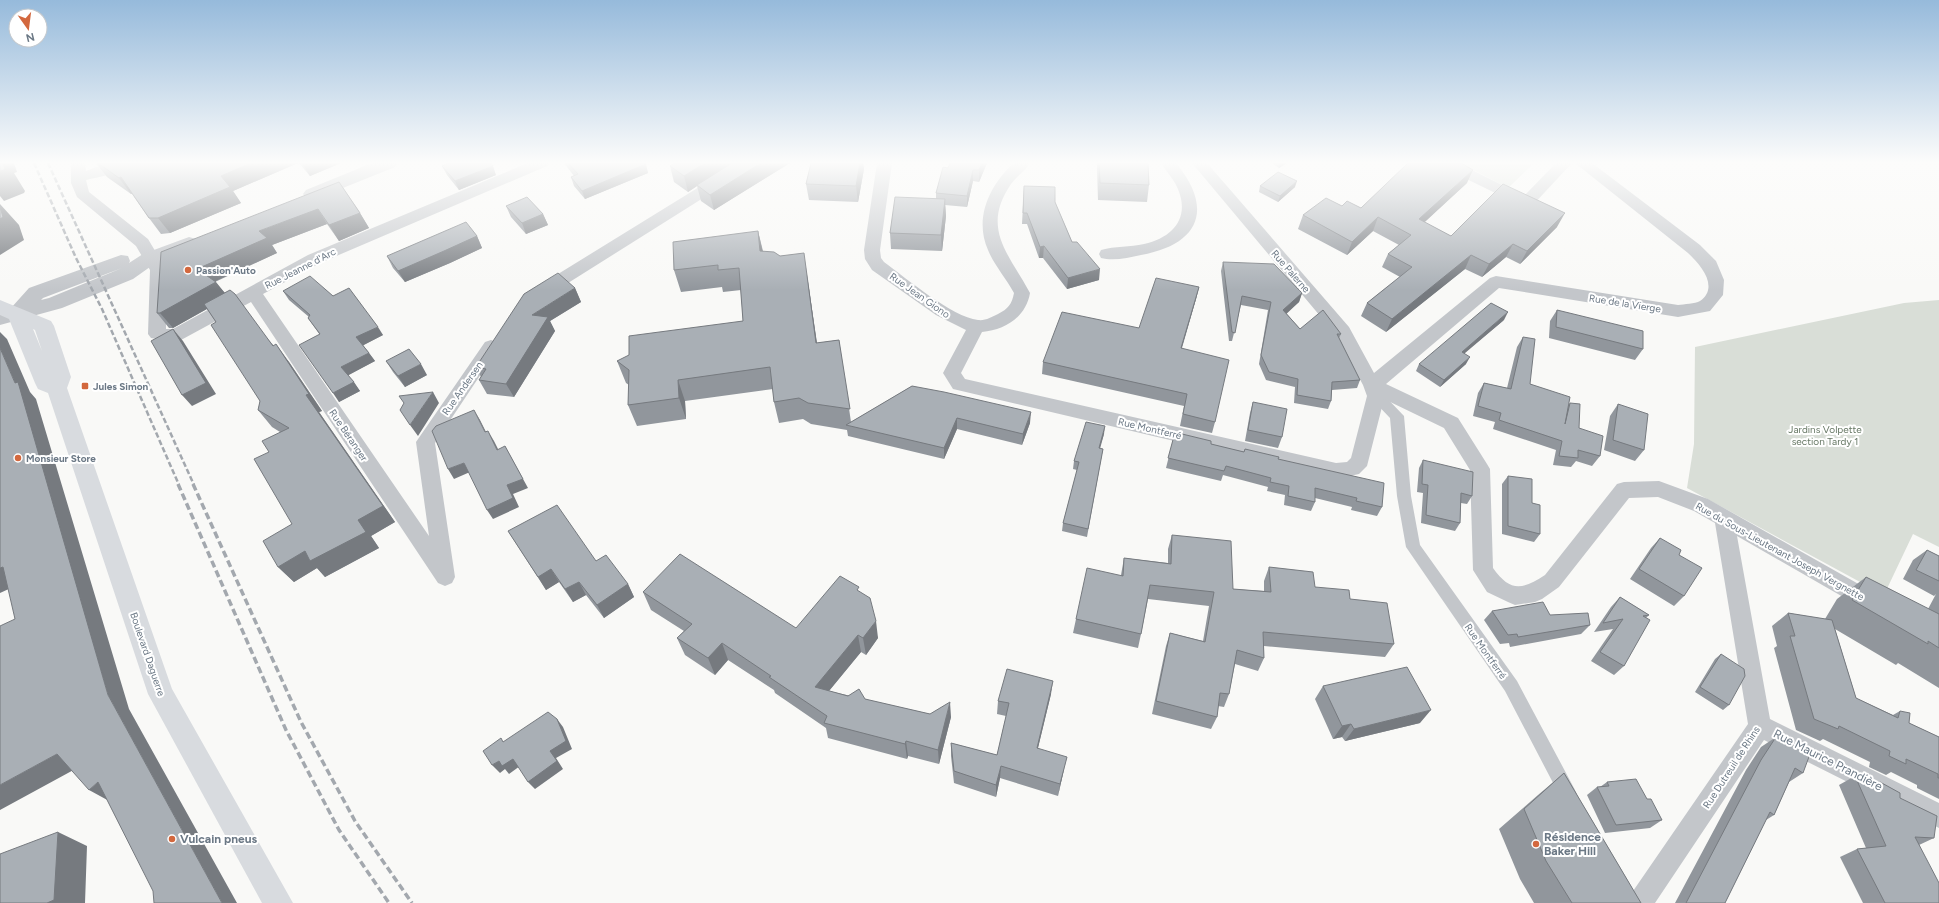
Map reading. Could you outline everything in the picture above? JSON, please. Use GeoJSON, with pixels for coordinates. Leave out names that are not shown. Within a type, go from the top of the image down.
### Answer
{"type":"FeatureCollection","features":[{"type":"Feature","properties":{"kind":"main road","name":"Boulevard Daguerre"},"geometry":{"type":"LineString","coordinates":[[6,313],[45,383],[57,388],[161,694],[278,903]]}},
{"type":"Feature","properties":{"kind":"street"},"geometry":{"type":"LineString","coordinates":[[96,205],[142,243],[150,258]]}},
{"type":"Feature","properties":{"kind":"street","name":"Rue Jeanne d'Arc"},"geometry":{"type":"LineString","coordinates":[[150,258],[158,269],[157,334],[175,336],[314,259],[442,205]]}},
{"type":"Feature","properties":{"kind":"street"},"geometry":{"type":"LineString","coordinates":[[532,298],[682,205]]}},
{"type":"Feature","properties":{"kind":"street","name":"Rue Jean Giono"},"geometry":{"type":"LineString","coordinates":[[879,205],[872,250],[873,259],[878,266],[956,320],[976,326],[991,325],[1009,316],[1020,305],[1022,293],[996,250],[990,220],[993,205]]}},
{"type":"Feature","properties":{"kind":"street"},"geometry":{"type":"LineString","coordinates":[[1107,254],[1150,248],[1164,243],[1182,230],[1191,216],[1191,205]]}},
{"type":"Feature","properties":{"kind":"street","name":"Rue Palerne"},"geometry":{"type":"LineString","coordinates":[[1235,205],[1343,330],[1374,390]]}},
{"type":"Feature","properties":{"kind":"street","name":"Rue de la Vierge"},"geometry":{"type":"LineString","coordinates":[[1374,390],[1496,282],[1678,311],[1704,307],[1715,295],[1716,280],[1710,265],[1694,249],[1637,205]]}},
{"type":"Feature","properties":{"kind":"street"},"geometry":{"type":"LineString","coordinates":[[0,325],[6,313],[55,303],[126,274],[150,258],[208,235]]}},
{"type":"Feature","properties":{"kind":"street","name":"Rue Béranger"},"geometry":{"type":"LineString","coordinates":[[253,292],[445,576]]}},
{"type":"Feature","properties":{"kind":"street","name":"Rue Montferré"},"geometry":{"type":"LineString","coordinates":[[976,326],[952,373],[959,384],[1336,471],[1352,469],[1360,461],[1374,390]]}},
{"type":"Feature","properties":{"kind":"street","name":"Rue Andersen"},"geometry":{"type":"LineString","coordinates":[[445,576],[425,442],[501,332]]}},
{"type":"Feature","properties":{"kind":"street","name":"Rue Montferré"},"geometry":{"type":"LineString","coordinates":[[1374,390],[1397,416],[1404,496],[1413,547],[1511,686],[1574,805]]}},
{"type":"Feature","properties":{"kind":"street","name":"Rue du Sous-Lieutenant Joseph Vergnette"},"geometry":{"type":"LineString","coordinates":[[1374,390],[1451,423],[1480,469],[1483,570],[1494,586],[1515,596],[1535,593],[1552,581],[1624,490],[1659,489],[1701,505],[1885,610]]}},
{"type":"Feature","properties":{"kind":"street","name":"Rue Dutreuil de Rhins"},"geometry":{"type":"LineString","coordinates":[[1640,903],[1760,726],[1724,518]]}},
{"type":"Feature","properties":{"kind":"street","name":"Rue Maurice Prandière"},"geometry":{"type":"LineString","coordinates":[[1760,726],[1939,816]]}},
{"type":"Feature","properties":{"kind":"green space","name":"Jardins Volpette section Tardy 1"},"geometry":{"type":"Polygon","coordinates":[[[1939,300],[1939,547],[1913,534],[1884,595],[1687,488],[1694,444],[1695,347],[1904,303],[1939,300]]]}},
{"type":"Feature","properties":{"kind":"building"},"geometry":{"type":"Polygon","coordinates":[[[140,205],[188,205],[158,218],[149,218],[140,205]]]}},
{"type":"Feature","properties":{"kind":"building"},"geometry":{"type":"Polygon","coordinates":[[[280,205],[355,205],[360,213],[329,225],[318,209],[259,231],[267,238],[197,269],[216,282],[160,313],[157,313],[161,252],[280,205]]]}},
{"type":"Feature","properties":{"kind":"building"},"geometry":{"type":"Polygon","coordinates":[[[535,205],[543,214],[522,223],[506,206],[535,205]]]}},
{"type":"Feature","properties":{"kind":"building"},"geometry":{"type":"Polygon","coordinates":[[[894,205],[944,205],[941,235],[890,233],[894,205]]]}},
{"type":"Feature","properties":{"kind":"building"},"geometry":{"type":"Polygon","coordinates":[[[1023,205],[1056,205],[1072,242],[1077,242],[1100,269],[1068,278],[1044,246],[1040,247],[1027,213],[1023,213],[1023,205]]]}},
{"type":"Feature","properties":{"kind":"building"},"geometry":{"type":"Polygon","coordinates":[[[1316,205],[1355,205],[1361,208],[1364,205],[1434,205],[1419,219],[1451,236],[1482,205],[1548,205],[1565,213],[1527,251],[1513,244],[1489,264],[1471,255],[1392,319],[1367,303],[1412,267],[1388,254],[1411,235],[1378,217],[1352,242],[1303,215],[1316,205]]]}},
{"type":"Feature","properties":{"kind":"building"},"geometry":{"type":"Polygon","coordinates":[[[0,207],[3,217],[0,219],[0,207]]]}},
{"type":"Feature","properties":{"kind":"building"},"geometry":{"type":"Polygon","coordinates":[[[466,222],[477,236],[398,271],[387,256],[466,222]]]}},
{"type":"Feature","properties":{"kind":"building"},"geometry":{"type":"Polygon","coordinates":[[[758,231],[760,251],[774,252],[780,256],[804,253],[816,343],[839,340],[850,409],[808,403],[799,398],[774,402],[770,367],[678,380],[679,398],[628,405],[629,370],[617,361],[629,355],[629,336],[743,321],[739,268],[718,270],[718,265],[674,270],[673,242],[758,231]]]}},
{"type":"Feature","properties":{"kind":"building"},"geometry":{"type":"Polygon","coordinates":[[[1223,262],[1274,264],[1302,293],[1283,310],[1300,329],[1323,310],[1341,334],[1337,334],[1360,380],[1332,382],[1331,401],[1297,395],[1298,379],[1269,372],[1261,355],[1271,302],[1242,296],[1235,333],[1232,332],[1223,262]]]}},
{"type":"Feature","properties":{"kind":"building"},"geometry":{"type":"Polygon","coordinates":[[[558,273],[575,288],[532,315],[548,317],[506,384],[479,380],[486,369],[476,367],[524,294],[558,273]]]}},
{"type":"Feature","properties":{"kind":"building"},"geometry":{"type":"Polygon","coordinates":[[[310,276],[333,296],[349,288],[378,327],[356,337],[369,353],[341,367],[354,382],[333,393],[299,345],[320,334],[308,318],[310,315],[283,291],[310,276]]]}},
{"type":"Feature","properties":{"kind":"building"},"geometry":{"type":"Polygon","coordinates":[[[1156,278],[1199,287],[1181,348],[1229,360],[1215,422],[1183,414],[1187,394],[1043,362],[1062,312],[1139,328],[1156,278]]]}},
{"type":"Feature","properties":{"kind":"building"},"geometry":{"type":"Polygon","coordinates":[[[230,290],[235,294],[273,346],[276,344],[309,394],[306,395],[383,506],[358,520],[366,532],[310,561],[305,551],[278,567],[263,541],[292,524],[254,459],[269,452],[262,441],[289,428],[258,410],[260,401],[211,325],[216,322],[204,304],[230,290]]]}},
{"type":"Feature","properties":{"kind":"building"},"geometry":{"type":"Polygon","coordinates":[[[1491,303],[1508,312],[1462,352],[1470,357],[1444,380],[1419,364],[1491,303]]]}},
{"type":"Feature","properties":{"kind":"building"},"geometry":{"type":"Polygon","coordinates":[[[1557,310],[1643,331],[1643,349],[1556,327],[1557,310]]]}},
{"type":"Feature","properties":{"kind":"building"},"geometry":{"type":"Polygon","coordinates":[[[173,329],[206,383],[182,395],[151,341],[173,329]]]}},
{"type":"Feature","properties":{"kind":"building"},"geometry":{"type":"Polygon","coordinates":[[[1523,337],[1535,339],[1530,384],[1570,397],[1565,424],[1570,403],[1580,404],[1579,428],[1603,436],[1600,456],[1578,450],[1578,458],[1559,456],[1562,441],[1499,420],[1501,413],[1478,406],[1484,383],[1511,389],[1523,337]]]}},
{"type":"Feature","properties":{"kind":"building"},"geometry":{"type":"Polygon","coordinates":[[[0,348],[15,383],[18,382],[108,695],[222,903],[154,903],[153,891],[98,782],[89,790],[57,754],[0,785],[0,626],[15,619],[3,567],[0,568],[0,348]]]}},
{"type":"Feature","properties":{"kind":"building"},"geometry":{"type":"Polygon","coordinates":[[[409,349],[421,364],[398,376],[386,361],[409,349]]]}},
{"type":"Feature","properties":{"kind":"building"},"geometry":{"type":"Polygon","coordinates":[[[912,386],[1031,412],[1023,434],[957,418],[944,448],[846,425],[912,386]]]}},
{"type":"Feature","properties":{"kind":"building"},"geometry":{"type":"Polygon","coordinates":[[[433,392],[410,425],[400,410],[404,403],[399,396],[433,392]]]}},
{"type":"Feature","properties":{"kind":"building"},"geometry":{"type":"Polygon","coordinates":[[[1253,402],[1287,409],[1282,437],[1248,430],[1253,402]]]}},
{"type":"Feature","properties":{"kind":"building"},"geometry":{"type":"Polygon","coordinates":[[[1618,404],[1648,414],[1644,450],[1613,440],[1618,404]]]}},
{"type":"Feature","properties":{"kind":"building"},"geometry":{"type":"Polygon","coordinates":[[[474,410],[485,432],[488,431],[497,450],[505,446],[523,479],[507,485],[513,498],[487,510],[464,463],[448,469],[432,431],[436,426],[474,410]]]}},
{"type":"Feature","properties":{"kind":"building"},"geometry":{"type":"Polygon","coordinates":[[[1086,422],[1105,426],[1099,448],[1103,449],[1088,529],[1063,523],[1079,462],[1074,461],[1086,422]]]}},
{"type":"Feature","properties":{"kind":"building"},"geometry":{"type":"Polygon","coordinates":[[[1178,433],[1211,441],[1211,444],[1244,452],[1245,449],[1279,457],[1278,459],[1384,483],[1382,507],[1356,501],[1357,498],[1315,488],[1315,502],[1288,496],[1289,486],[1270,482],[1271,478],[1226,466],[1224,471],[1168,458],[1174,436],[1177,437],[1178,433]]]}},
{"type":"Feature","properties":{"kind":"building"},"geometry":{"type":"Polygon","coordinates":[[[1423,460],[1473,472],[1472,496],[1461,493],[1460,523],[1426,515],[1428,485],[1422,484],[1423,460]]]}},
{"type":"Feature","properties":{"kind":"building"},"geometry":{"type":"Polygon","coordinates":[[[1508,476],[1532,479],[1532,503],[1540,505],[1540,534],[1508,526],[1508,476]]]}},
{"type":"Feature","properties":{"kind":"building"},"geometry":{"type":"Polygon","coordinates":[[[557,505],[596,561],[606,555],[628,584],[597,605],[579,582],[565,589],[551,569],[538,577],[508,531],[557,505]]]}},
{"type":"Feature","properties":{"kind":"building"},"geometry":{"type":"Polygon","coordinates":[[[1172,535],[1231,541],[1233,589],[1271,592],[1269,567],[1313,572],[1315,587],[1349,590],[1350,599],[1387,603],[1394,644],[1263,632],[1264,658],[1237,650],[1229,694],[1220,693],[1217,717],[1156,701],[1170,633],[1205,642],[1214,592],[1150,585],[1141,634],[1076,619],[1087,568],[1123,576],[1124,558],[1171,564],[1172,535]]]}},
{"type":"Feature","properties":{"kind":"building"},"geometry":{"type":"Polygon","coordinates":[[[1660,538],[1681,550],[1679,555],[1702,568],[1684,596],[1639,569],[1660,538]]]}},
{"type":"Feature","properties":{"kind":"building"},"geometry":{"type":"Polygon","coordinates":[[[1927,550],[1939,556],[1939,581],[1916,570],[1927,550]]]}},
{"type":"Feature","properties":{"kind":"building"},"geometry":{"type":"Polygon","coordinates":[[[680,554],[796,628],[840,576],[859,587],[857,590],[870,598],[876,621],[863,638],[858,635],[815,687],[848,696],[859,689],[865,699],[930,714],[950,702],[938,750],[906,741],[905,744],[824,723],[827,716],[722,643],[708,658],[677,638],[692,624],[643,592],[680,554]]]}},
{"type":"Feature","properties":{"kind":"building"},"geometry":{"type":"Polygon","coordinates":[[[1866,577],[1939,614],[1939,648],[1928,641],[1928,644],[1852,600],[1866,577]]]}},
{"type":"Feature","properties":{"kind":"building"},"geometry":{"type":"Polygon","coordinates":[[[1620,597],[1649,615],[1643,616],[1650,620],[1624,666],[1600,652],[1623,619],[1603,623],[1620,597]]]}},
{"type":"Feature","properties":{"kind":"building"},"geometry":{"type":"Polygon","coordinates":[[[1543,602],[1550,615],[1588,613],[1590,625],[1518,637],[1517,634],[1508,635],[1492,611],[1543,602]]]}},
{"type":"Feature","properties":{"kind":"building"},"geometry":{"type":"Polygon","coordinates":[[[1788,613],[1832,620],[1856,698],[1898,718],[1900,711],[1910,713],[1909,723],[1939,737],[1939,778],[1938,774],[1906,759],[1906,764],[1889,756],[1890,751],[1839,726],[1838,729],[1814,719],[1790,636],[1795,636],[1788,613]]]}},
{"type":"Feature","properties":{"kind":"building"},"geometry":{"type":"Polygon","coordinates":[[[1721,654],[1744,669],[1745,676],[1729,705],[1700,687],[1721,654]]]}},
{"type":"Feature","properties":{"kind":"building"},"geometry":{"type":"Polygon","coordinates":[[[1407,667],[1431,710],[1354,729],[1351,724],[1342,726],[1323,686],[1407,667]]]}},
{"type":"Feature","properties":{"kind":"building"},"geometry":{"type":"Polygon","coordinates":[[[1007,669],[1053,681],[1037,748],[1067,757],[1060,784],[1001,766],[996,785],[954,771],[951,743],[997,755],[1009,703],[998,701],[1007,669]]]}},
{"type":"Feature","properties":{"kind":"building"},"geometry":{"type":"Polygon","coordinates":[[[548,712],[557,719],[566,741],[550,751],[557,761],[528,782],[513,759],[502,766],[499,761],[492,765],[483,751],[501,738],[503,742],[548,712]]]}},
{"type":"Feature","properties":{"kind":"building"},"geometry":{"type":"Polygon","coordinates":[[[1776,737],[1810,754],[1803,773],[1795,768],[1774,815],[1770,812],[1725,903],[1686,903],[1761,760],[1776,737]]]}},
{"type":"Feature","properties":{"kind":"building"},"geometry":{"type":"Polygon","coordinates":[[[1564,773],[1641,903],[1572,903],[1546,861],[1524,809],[1564,773]]]}},
{"type":"Feature","properties":{"kind":"building"},"geometry":{"type":"Polygon","coordinates":[[[1855,776],[1879,788],[1880,782],[1900,793],[1900,798],[1937,816],[1934,838],[1915,837],[1939,883],[1939,903],[1885,903],[1857,849],[1886,846],[1855,776]]]}},
{"type":"Feature","properties":{"kind":"building"},"geometry":{"type":"Polygon","coordinates":[[[1636,779],[1647,799],[1651,799],[1662,820],[1616,825],[1597,787],[1609,786],[1607,782],[1636,779]]]}},
{"type":"Feature","properties":{"kind":"building"},"geometry":{"type":"Polygon","coordinates":[[[58,832],[54,900],[47,903],[0,903],[0,854],[58,832]]]}},
{"type":"Feature","properties":{"kind":"railway"},"geometry":{"type":"LineString","coordinates":[[53,205],[76,258],[102,309],[179,485]]}},
{"type":"Feature","properties":{"kind":"railway"},"geometry":{"type":"LineString","coordinates":[[67,205],[194,485]]}},
{"type":"Feature","properties":{"kind":"railway"},"geometry":{"type":"LineString","coordinates":[[178,484],[286,730],[339,830],[389,903]]}},
{"type":"Feature","properties":{"kind":"railway"},"geometry":{"type":"LineString","coordinates":[[193,484],[301,722],[355,821],[412,903]]}},
{"type":"Feature","properties":{"kind":"place","name":"Passion'Auto"},"geometry":{"type":"Point","coordinates":[188,270]}},
{"type":"Feature","properties":{"kind":"place","name":"Jules Simon"},"geometry":{"type":"Point","coordinates":[85,386]}},
{"type":"Feature","properties":{"kind":"place","name":"Monsieur Store"},"geometry":{"type":"Point","coordinates":[18,458]}},
{"type":"Feature","properties":{"kind":"place","name":"Vulcain pneus"},"geometry":{"type":"Point","coordinates":[172,839]}},
{"type":"Feature","properties":{"kind":"place","name":"Résidence Baker Hill"},"geometry":{"type":"Point","coordinates":[1536,844]}}]}
